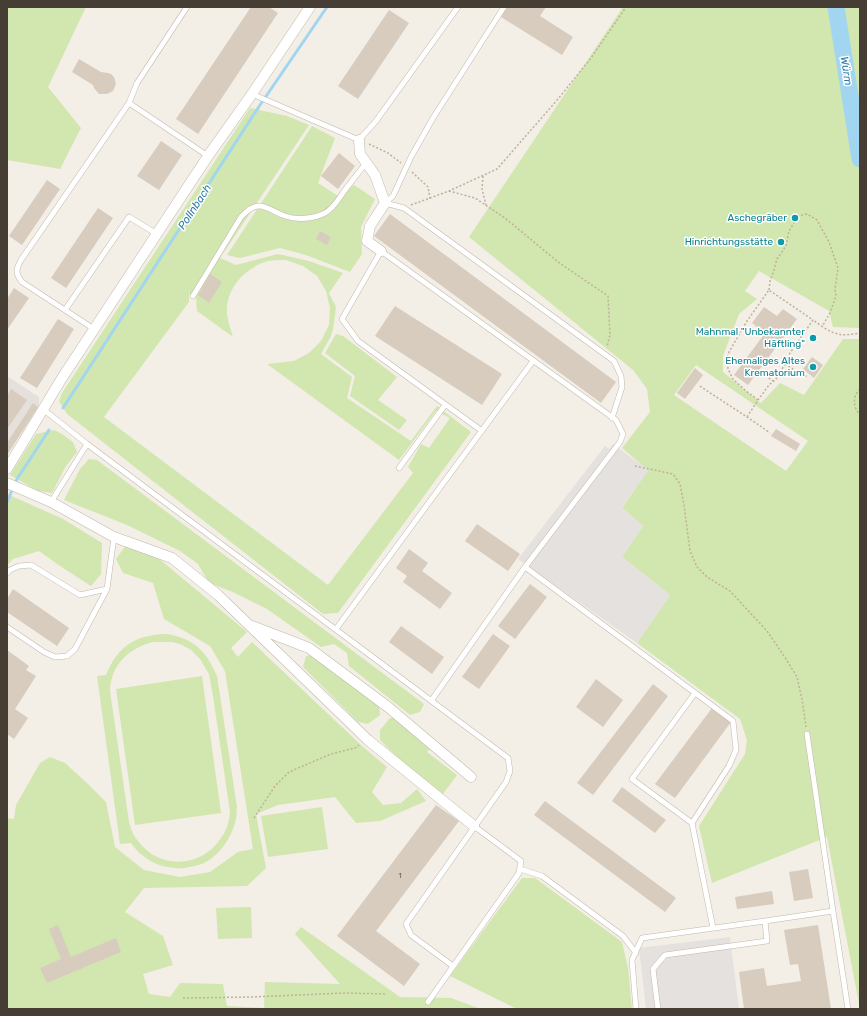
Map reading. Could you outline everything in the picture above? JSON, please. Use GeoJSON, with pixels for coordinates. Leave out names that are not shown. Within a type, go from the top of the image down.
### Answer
{"type":"FeatureCollection","features":[{"type":"Feature","properties":{"kind":"street"},"geometry":{"type":"LineString","coordinates":[[7,468],[94,329],[208,156],[252,94],[310,7]]}},
{"type":"Feature","properties":{"kind":"street"},"geometry":{"type":"LineString","coordinates":[[360,140],[360,154],[375,176],[385,203],[370,226],[367,241],[381,251]]}},
{"type":"Feature","properties":{"kind":"street"},"geometry":{"type":"LineString","coordinates":[[8,484],[51,502],[114,537],[172,558],[218,595],[368,740],[474,826]]}},
{"type":"Feature","properties":{"kind":"street"},"geometry":{"type":"LineString","coordinates":[[248,624],[309,648],[388,707],[471,777]]}},
{"type":"Feature","properties":{"kind":"lane"},"geometry":{"type":"LineString","coordinates":[[94,329],[22,282],[17,276],[16,268],[129,103],[138,83],[187,7]]}},
{"type":"Feature","properties":{"kind":"lane"},"geometry":{"type":"LineString","coordinates":[[252,94],[360,140],[376,121],[458,7]]}},
{"type":"Feature","properties":{"kind":"lane"},"geometry":{"type":"LineString","coordinates":[[385,203],[393,196],[412,156],[433,118],[504,7]]}},
{"type":"Feature","properties":{"kind":"lane"},"geometry":{"type":"LineString","coordinates":[[129,103],[208,156]]}},
{"type":"Feature","properties":{"kind":"lane"},"geometry":{"type":"LineString","coordinates":[[192,296],[241,217],[247,210],[256,206],[263,206],[293,218],[316,216],[324,213],[332,208],[366,163]]}},
{"type":"Feature","properties":{"kind":"lane"},"geometry":{"type":"LineString","coordinates":[[385,203],[404,208],[614,362],[621,376],[622,387],[612,418]]}},
{"type":"Feature","properties":{"kind":"lane"},"geometry":{"type":"LineString","coordinates":[[65,310],[129,217],[157,234]]}},
{"type":"Feature","properties":{"kind":"lane"},"geometry":{"type":"LineString","coordinates":[[431,701],[525,567],[620,442],[623,434],[616,420],[381,251],[342,319],[358,341],[482,431]]}},
{"type":"Feature","properties":{"kind":"lane"},"geometry":{"type":"LineString","coordinates":[[336,630],[533,361]]}},
{"type":"Feature","properties":{"kind":"lane"},"geometry":{"type":"LineString","coordinates":[[399,468],[446,405]]}},
{"type":"Feature","properties":{"kind":"lane"},"geometry":{"type":"LineString","coordinates":[[43,409],[87,444],[508,758],[510,770],[506,782],[406,924],[412,935],[453,966]]}},
{"type":"Feature","properties":{"kind":"lane"},"geometry":{"type":"LineString","coordinates":[[51,502],[87,444]]}},
{"type":"Feature","properties":{"kind":"lane"},"geometry":{"type":"LineString","coordinates":[[7,627],[44,652],[55,657],[67,656],[75,649],[107,589],[114,537]]}},
{"type":"Feature","properties":{"kind":"lane"},"geometry":{"type":"LineString","coordinates":[[7,573],[19,566],[31,565],[80,595],[107,589]]}},
{"type":"Feature","properties":{"kind":"lane"},"geometry":{"type":"LineString","coordinates":[[525,567],[733,722],[736,750],[729,766],[692,823]]}},
{"type":"Feature","properties":{"kind":"lane"},"geometry":{"type":"LineString","coordinates":[[695,693],[632,779],[692,823],[713,928]]}},
{"type":"Feature","properties":{"kind":"lane"},"geometry":{"type":"LineString","coordinates":[[807,734],[848,1009]]}},
{"type":"Feature","properties":{"kind":"lane"},"geometry":{"type":"LineString","coordinates":[[428,1002],[519,874],[521,861],[474,826]]}},
{"type":"Feature","properties":{"kind":"lane"},"geometry":{"type":"LineString","coordinates":[[520,869],[542,876],[623,936],[636,953]]}},
{"type":"Feature","properties":{"kind":"lane"},"geometry":{"type":"LineString","coordinates":[[636,1009],[632,960],[642,938],[833,911]]}},
{"type":"Feature","properties":{"kind":"lane"},"geometry":{"type":"LineString","coordinates":[[658,1009],[653,969],[665,955],[767,942],[765,921]]}},
{"type":"Feature","properties":{"kind":"path"},"geometry":{"type":"LineString","coordinates":[[404,208],[448,191],[497,169],[558,100],[591,58],[626,7]]}},
{"type":"Feature","properties":{"kind":"path"},"geometry":{"type":"LineString","coordinates":[[483,176],[482,189],[486,205]]}},
{"type":"Feature","properties":{"kind":"path"},"geometry":{"type":"LineString","coordinates":[[448,191],[475,198],[486,205],[505,218],[558,262],[608,296],[610,336],[606,356]]}},
{"type":"Feature","properties":{"kind":"path"},"geometry":{"type":"LineString","coordinates":[[758,400],[733,379],[728,369],[727,358],[747,321],[769,290],[770,281],[774,273],[777,259],[786,246],[789,231],[798,216],[807,214],[817,220],[829,242],[838,268],[835,289],[836,296],[830,313],[822,326]]}},
{"type":"Feature","properties":{"kind":"path"},"geometry":{"type":"LineString","coordinates":[[769,290],[830,331],[838,334],[860,334]]}},
{"type":"Feature","properties":{"kind":"path"},"geometry":{"type":"LineString","coordinates":[[747,417],[785,364],[813,320]]}},
{"type":"Feature","properties":{"kind":"path"},"geometry":{"type":"LineString","coordinates":[[785,364],[805,378],[808,374]]}},
{"type":"Feature","properties":{"kind":"path"},"geometry":{"type":"LineString","coordinates":[[759,371],[773,381]]}},
{"type":"Feature","properties":{"kind":"path"},"geometry":{"type":"LineString","coordinates":[[700,386],[770,433]]}},
{"type":"Feature","properties":{"kind":"path"},"geometry":{"type":"LineString","coordinates":[[860,389],[856,393],[854,405],[860,416]]}},
{"type":"Feature","properties":{"kind":"path"},"geometry":{"type":"LineString","coordinates":[[635,466],[674,474],[680,484],[690,551],[697,567],[707,577],[730,591],[767,631],[786,659],[797,677],[807,734]]}},
{"type":"Feature","properties":{"kind":"path"},"geometry":{"type":"LineString","coordinates":[[254,818],[274,786],[289,772],[332,754],[355,748],[368,740]]}},
{"type":"Feature","properties":{"kind":"path"},"geometry":{"type":"LineString","coordinates":[[183,998],[345,993],[387,994]]}},
{"type":"Feature","properties":{"kind":"shaded area"},"geometry":{"type":"Polygon","coordinates":[[[7,376],[39,397],[39,406],[7,455],[7,376]]]}},
{"type":"Feature","properties":{"kind":"shaded area"},"geometry":{"type":"Polygon","coordinates":[[[613,444],[649,470],[622,507],[643,526],[622,557],[670,595],[637,643],[518,559],[605,446],[609,449],[613,444]]]}},
{"type":"Feature","properties":{"kind":"shaded area"},"geometry":{"type":"Polygon","coordinates":[[[730,937],[739,1009],[646,1009],[639,948],[730,937]]]}},
{"type":"Feature","properties":{"kind":"green space"},"geometry":{"type":"Polygon","coordinates":[[[7,7],[86,7],[48,87],[81,128],[60,169],[7,160],[7,7]]]}},
{"type":"Feature","properties":{"kind":"green space"},"geometry":{"type":"Polygon","coordinates":[[[623,7],[860,7],[860,328],[833,327],[829,311],[759,271],[745,291],[757,299],[739,314],[723,356],[723,372],[761,403],[780,383],[804,395],[843,339],[860,339],[860,1009],[827,837],[712,883],[699,826],[745,754],[747,740],[740,719],[637,643],[670,595],[622,557],[643,526],[622,508],[648,470],[622,448],[650,412],[647,389],[633,370],[469,237],[623,7]],[[696,365],[674,395],[786,471],[808,441],[696,365]]]}},
{"type":"Feature","properties":{"kind":"green space"},"geometry":{"type":"Polygon","coordinates":[[[250,108],[287,116],[309,125],[220,258],[236,265],[278,254],[309,261],[343,273],[329,293],[336,307],[331,336],[321,354],[352,377],[347,398],[411,441],[437,406],[471,432],[338,613],[323,614],[67,414],[59,401],[62,393],[250,108]],[[286,260],[268,261],[246,272],[240,278],[231,291],[227,307],[233,337],[197,311],[196,298],[189,294],[189,302],[104,417],[328,585],[413,473],[408,467],[421,444],[429,448],[450,418],[436,411],[399,460],[267,364],[294,361],[309,353],[321,341],[329,325],[330,308],[326,291],[317,276],[303,266],[286,260]]]}},
{"type":"Feature","properties":{"kind":"green space"},"geometry":{"type":"Polygon","coordinates":[[[312,126],[335,138],[318,183],[338,196],[354,185],[375,199],[361,227],[362,254],[350,272],[306,255],[280,248],[240,258],[227,255],[312,126]]]}},
{"type":"Feature","properties":{"kind":"green space"},"geometry":{"type":"Polygon","coordinates":[[[336,334],[343,336],[397,377],[378,400],[407,420],[399,430],[350,396],[355,376],[325,353],[336,334]]]}},
{"type":"Feature","properties":{"kind":"green space"},"geometry":{"type":"Polygon","coordinates":[[[54,430],[73,442],[77,452],[66,466],[52,493],[38,491],[10,475],[36,434],[54,430]]]}},
{"type":"Feature","properties":{"kind":"green space"},"geometry":{"type":"Polygon","coordinates":[[[89,459],[97,460],[424,704],[420,712],[410,715],[349,666],[347,653],[334,644],[321,647],[267,609],[233,592],[209,583],[198,564],[180,551],[127,525],[64,500],[80,469],[89,459]]]}},
{"type":"Feature","properties":{"kind":"green space"},"geometry":{"type":"Polygon","coordinates":[[[7,494],[63,519],[102,543],[101,574],[91,586],[39,551],[13,559],[7,565],[7,494]]]}},
{"type":"Feature","properties":{"kind":"green space"},"geometry":{"type":"Polygon","coordinates":[[[126,545],[158,558],[247,632],[231,648],[238,657],[252,642],[363,747],[387,767],[372,792],[383,805],[401,803],[417,789],[426,801],[380,821],[356,823],[335,797],[278,805],[256,814],[266,868],[247,886],[144,888],[125,912],[163,936],[173,965],[143,974],[149,994],[170,997],[180,983],[223,984],[227,1006],[264,1008],[265,982],[340,984],[295,934],[301,927],[400,997],[451,998],[481,1009],[7,1009],[7,818],[14,819],[16,805],[40,763],[50,757],[65,763],[106,802],[115,847],[144,870],[180,877],[210,872],[238,852],[253,849],[225,671],[210,646],[164,619],[153,583],[123,573],[116,559],[126,545]]]}},
{"type":"Feature","properties":{"kind":"green space"},"geometry":{"type":"Polygon","coordinates":[[[167,634],[185,639],[204,653],[213,667],[217,676],[237,807],[234,826],[224,846],[208,861],[184,868],[159,865],[150,861],[131,843],[120,844],[97,676],[106,675],[116,656],[129,644],[146,637],[167,634]],[[152,642],[135,649],[128,654],[117,666],[111,682],[110,691],[129,822],[132,832],[147,850],[157,857],[168,861],[180,862],[192,860],[213,848],[225,832],[230,812],[209,674],[200,659],[191,650],[173,642],[152,642]]]}},
{"type":"Feature","properties":{"kind":"green space"},"geometry":{"type":"Polygon","coordinates":[[[313,655],[379,705],[380,715],[368,724],[358,722],[303,667],[306,656],[313,655]]]}},
{"type":"Feature","properties":{"kind":"green space"},"geometry":{"type":"Polygon","coordinates":[[[202,676],[221,813],[135,825],[116,689],[202,676]]]}},
{"type":"Feature","properties":{"kind":"green space"},"geometry":{"type":"Polygon","coordinates":[[[390,718],[396,718],[431,748],[427,752],[457,775],[443,794],[404,764],[380,740],[380,730],[390,718]]]}},
{"type":"Feature","properties":{"kind":"green space"},"geometry":{"type":"Polygon","coordinates":[[[322,807],[328,849],[268,857],[261,816],[322,807]]]}},
{"type":"Feature","properties":{"kind":"green space"},"geometry":{"type":"Polygon","coordinates":[[[522,878],[535,878],[622,942],[628,968],[632,1009],[517,1009],[450,976],[522,878]]]}},
{"type":"Feature","properties":{"kind":"green space"},"geometry":{"type":"Polygon","coordinates":[[[251,907],[252,938],[218,939],[216,908],[251,907]]]}},
{"type":"Feature","properties":{"kind":"building"},"geometry":{"type":"Polygon","coordinates":[[[251,7],[269,7],[278,13],[198,134],[176,119],[251,7]]]}},
{"type":"Feature","properties":{"kind":"building"},"geometry":{"type":"Polygon","coordinates":[[[507,7],[546,7],[540,16],[573,37],[562,55],[501,17],[507,7]]]}},
{"type":"Feature","properties":{"kind":"building"},"geometry":{"type":"Polygon","coordinates":[[[389,10],[409,23],[358,99],[338,86],[389,10]]]}},
{"type":"Feature","properties":{"kind":"building"},"geometry":{"type":"Polygon","coordinates":[[[79,59],[101,72],[111,74],[114,77],[116,84],[113,91],[107,94],[99,94],[93,85],[72,72],[79,59]]]}},
{"type":"Feature","properties":{"kind":"building"},"geometry":{"type":"Polygon","coordinates":[[[161,141],[182,155],[159,190],[137,176],[161,141]]]}},
{"type":"Feature","properties":{"kind":"building"},"geometry":{"type":"Polygon","coordinates":[[[339,153],[355,166],[338,189],[321,176],[339,153]]]}},
{"type":"Feature","properties":{"kind":"building"},"geometry":{"type":"Polygon","coordinates":[[[47,180],[60,189],[22,245],[9,236],[47,180]]]}},
{"type":"Feature","properties":{"kind":"building"},"geometry":{"type":"Polygon","coordinates":[[[98,208],[113,218],[66,288],[51,278],[98,208]]]}},
{"type":"Feature","properties":{"kind":"building"},"geometry":{"type":"Polygon","coordinates":[[[390,214],[616,382],[601,403],[374,236],[390,214]]]}},
{"type":"Feature","properties":{"kind":"building"},"geometry":{"type":"Polygon","coordinates":[[[320,231],[331,237],[327,245],[316,239],[320,231]]]}},
{"type":"Feature","properties":{"kind":"building"},"geometry":{"type":"Polygon","coordinates":[[[210,274],[222,282],[209,303],[198,295],[210,274]]]}},
{"type":"Feature","properties":{"kind":"building"},"geometry":{"type":"Polygon","coordinates":[[[14,288],[29,298],[7,330],[7,299],[14,288]]]}},
{"type":"Feature","properties":{"kind":"building"},"geometry":{"type":"Polygon","coordinates":[[[395,306],[502,374],[482,405],[375,336],[395,306]]]}},
{"type":"Feature","properties":{"kind":"building"},"geometry":{"type":"Polygon","coordinates":[[[764,307],[777,316],[783,309],[797,319],[748,385],[734,375],[765,333],[752,323],[764,307]]]}},
{"type":"Feature","properties":{"kind":"building"},"geometry":{"type":"Polygon","coordinates":[[[58,319],[74,329],[37,388],[20,378],[58,319]]]}},
{"type":"Feature","properties":{"kind":"building","name":"Ehemaliges Altes Krematorium"},"geometry":{"type":"Polygon","coordinates":[[[812,357],[823,365],[814,378],[803,369],[812,357]]]}},
{"type":"Feature","properties":{"kind":"building"},"geometry":{"type":"Polygon","coordinates":[[[695,368],[703,375],[685,399],[677,393],[695,368]]]}},
{"type":"Feature","properties":{"kind":"building"},"geometry":{"type":"Polygon","coordinates":[[[11,389],[27,400],[7,429],[7,396],[11,389]]]}},
{"type":"Feature","properties":{"kind":"building"},"geometry":{"type":"Polygon","coordinates":[[[33,403],[38,407],[7,455],[7,443],[33,403]]]}},
{"type":"Feature","properties":{"kind":"building"},"geometry":{"type":"Polygon","coordinates":[[[776,429],[800,444],[796,451],[771,436],[776,429]]]}},
{"type":"Feature","properties":{"kind":"building"},"geometry":{"type":"Polygon","coordinates":[[[477,524],[520,554],[508,571],[465,541],[477,524]]]}},
{"type":"Feature","properties":{"kind":"building"},"geometry":{"type":"Polygon","coordinates":[[[409,549],[428,563],[422,571],[452,593],[440,609],[403,582],[407,576],[396,568],[409,549]]]}},
{"type":"Feature","properties":{"kind":"building"},"geometry":{"type":"Polygon","coordinates":[[[530,584],[547,597],[515,639],[498,626],[530,584]]]}},
{"type":"Feature","properties":{"kind":"building"},"geometry":{"type":"Polygon","coordinates":[[[13,589],[69,628],[57,646],[7,612],[7,599],[13,589]]]}},
{"type":"Feature","properties":{"kind":"building"},"geometry":{"type":"Polygon","coordinates":[[[401,626],[444,657],[432,674],[389,642],[401,626]]]}},
{"type":"Feature","properties":{"kind":"building"},"geometry":{"type":"Polygon","coordinates":[[[493,634],[510,646],[479,689],[462,677],[493,634]]]}},
{"type":"Feature","properties":{"kind":"building"},"geometry":{"type":"Polygon","coordinates":[[[7,650],[29,666],[26,670],[36,676],[15,709],[28,718],[14,739],[7,734],[7,650]]]}},
{"type":"Feature","properties":{"kind":"building"},"geometry":{"type":"Polygon","coordinates":[[[596,679],[623,700],[603,727],[576,707],[596,679]]]}},
{"type":"Feature","properties":{"kind":"building"},"geometry":{"type":"Polygon","coordinates":[[[653,684],[668,696],[593,795],[577,783],[653,684]]]}},
{"type":"Feature","properties":{"kind":"building"},"geometry":{"type":"Polygon","coordinates":[[[712,708],[731,722],[675,798],[655,784],[712,708]]]}},
{"type":"Feature","properties":{"kind":"building"},"geometry":{"type":"Polygon","coordinates":[[[622,787],[666,820],[655,833],[612,801],[622,787]]]}},
{"type":"Feature","properties":{"kind":"building"},"geometry":{"type":"Polygon","coordinates":[[[545,801],[676,898],[665,912],[534,815],[545,801]]]}},
{"type":"Feature","properties":{"kind":"building"},"geometry":{"type":"Polygon","coordinates":[[[436,805],[459,821],[376,931],[420,964],[404,986],[337,936],[436,805]]]}},
{"type":"Feature","properties":{"kind":"building"},"geometry":{"type":"Polygon","coordinates":[[[808,869],[813,898],[794,901],[789,872],[808,869]]]}},
{"type":"Feature","properties":{"kind":"building"},"geometry":{"type":"Polygon","coordinates":[[[772,891],[774,904],[737,909],[735,897],[772,891]]]}},
{"type":"Feature","properties":{"kind":"building"},"geometry":{"type":"Polygon","coordinates":[[[58,925],[71,957],[116,938],[121,952],[47,983],[40,968],[61,959],[49,929],[58,925]]]}},
{"type":"Feature","properties":{"kind":"building"},"geometry":{"type":"Polygon","coordinates":[[[818,925],[831,1009],[744,1009],[739,972],[764,968],[767,986],[801,981],[798,964],[790,965],[784,930],[818,925]]]}},
{"type":"Feature","properties":{"kind":"waterway","name":"Pollnbach"},"geometry":{"type":"LineString","coordinates":[[63,408],[258,108],[327,7]]}},
{"type":"Feature","properties":{"kind":"waterway","name":"Würm"},"geometry":{"type":"LineString","coordinates":[[836,7],[860,159]]}},
{"type":"Feature","properties":{"kind":"waterway","name":"Pollnbach"},"geometry":{"type":"LineString","coordinates":[[7,502],[17,479],[49,430]]}},
{"type":"Feature","properties":{"kind":"place","name":"Aschegräber"},"geometry":{"type":"Point","coordinates":[795,218]}},
{"type":"Feature","properties":{"kind":"place","name":"Hinrichtungsstätte"},"geometry":{"type":"Point","coordinates":[781,242]}},
{"type":"Feature","properties":{"kind":"place","name":"Mahnmal \"Unbekannter Häftling\""},"geometry":{"type":"Point","coordinates":[813,338]}},
{"type":"Feature","properties":{"kind":"place","name":"Ehemaliges Altes Krematorium"},"geometry":{"type":"Point","coordinates":[813,367]}}]}
